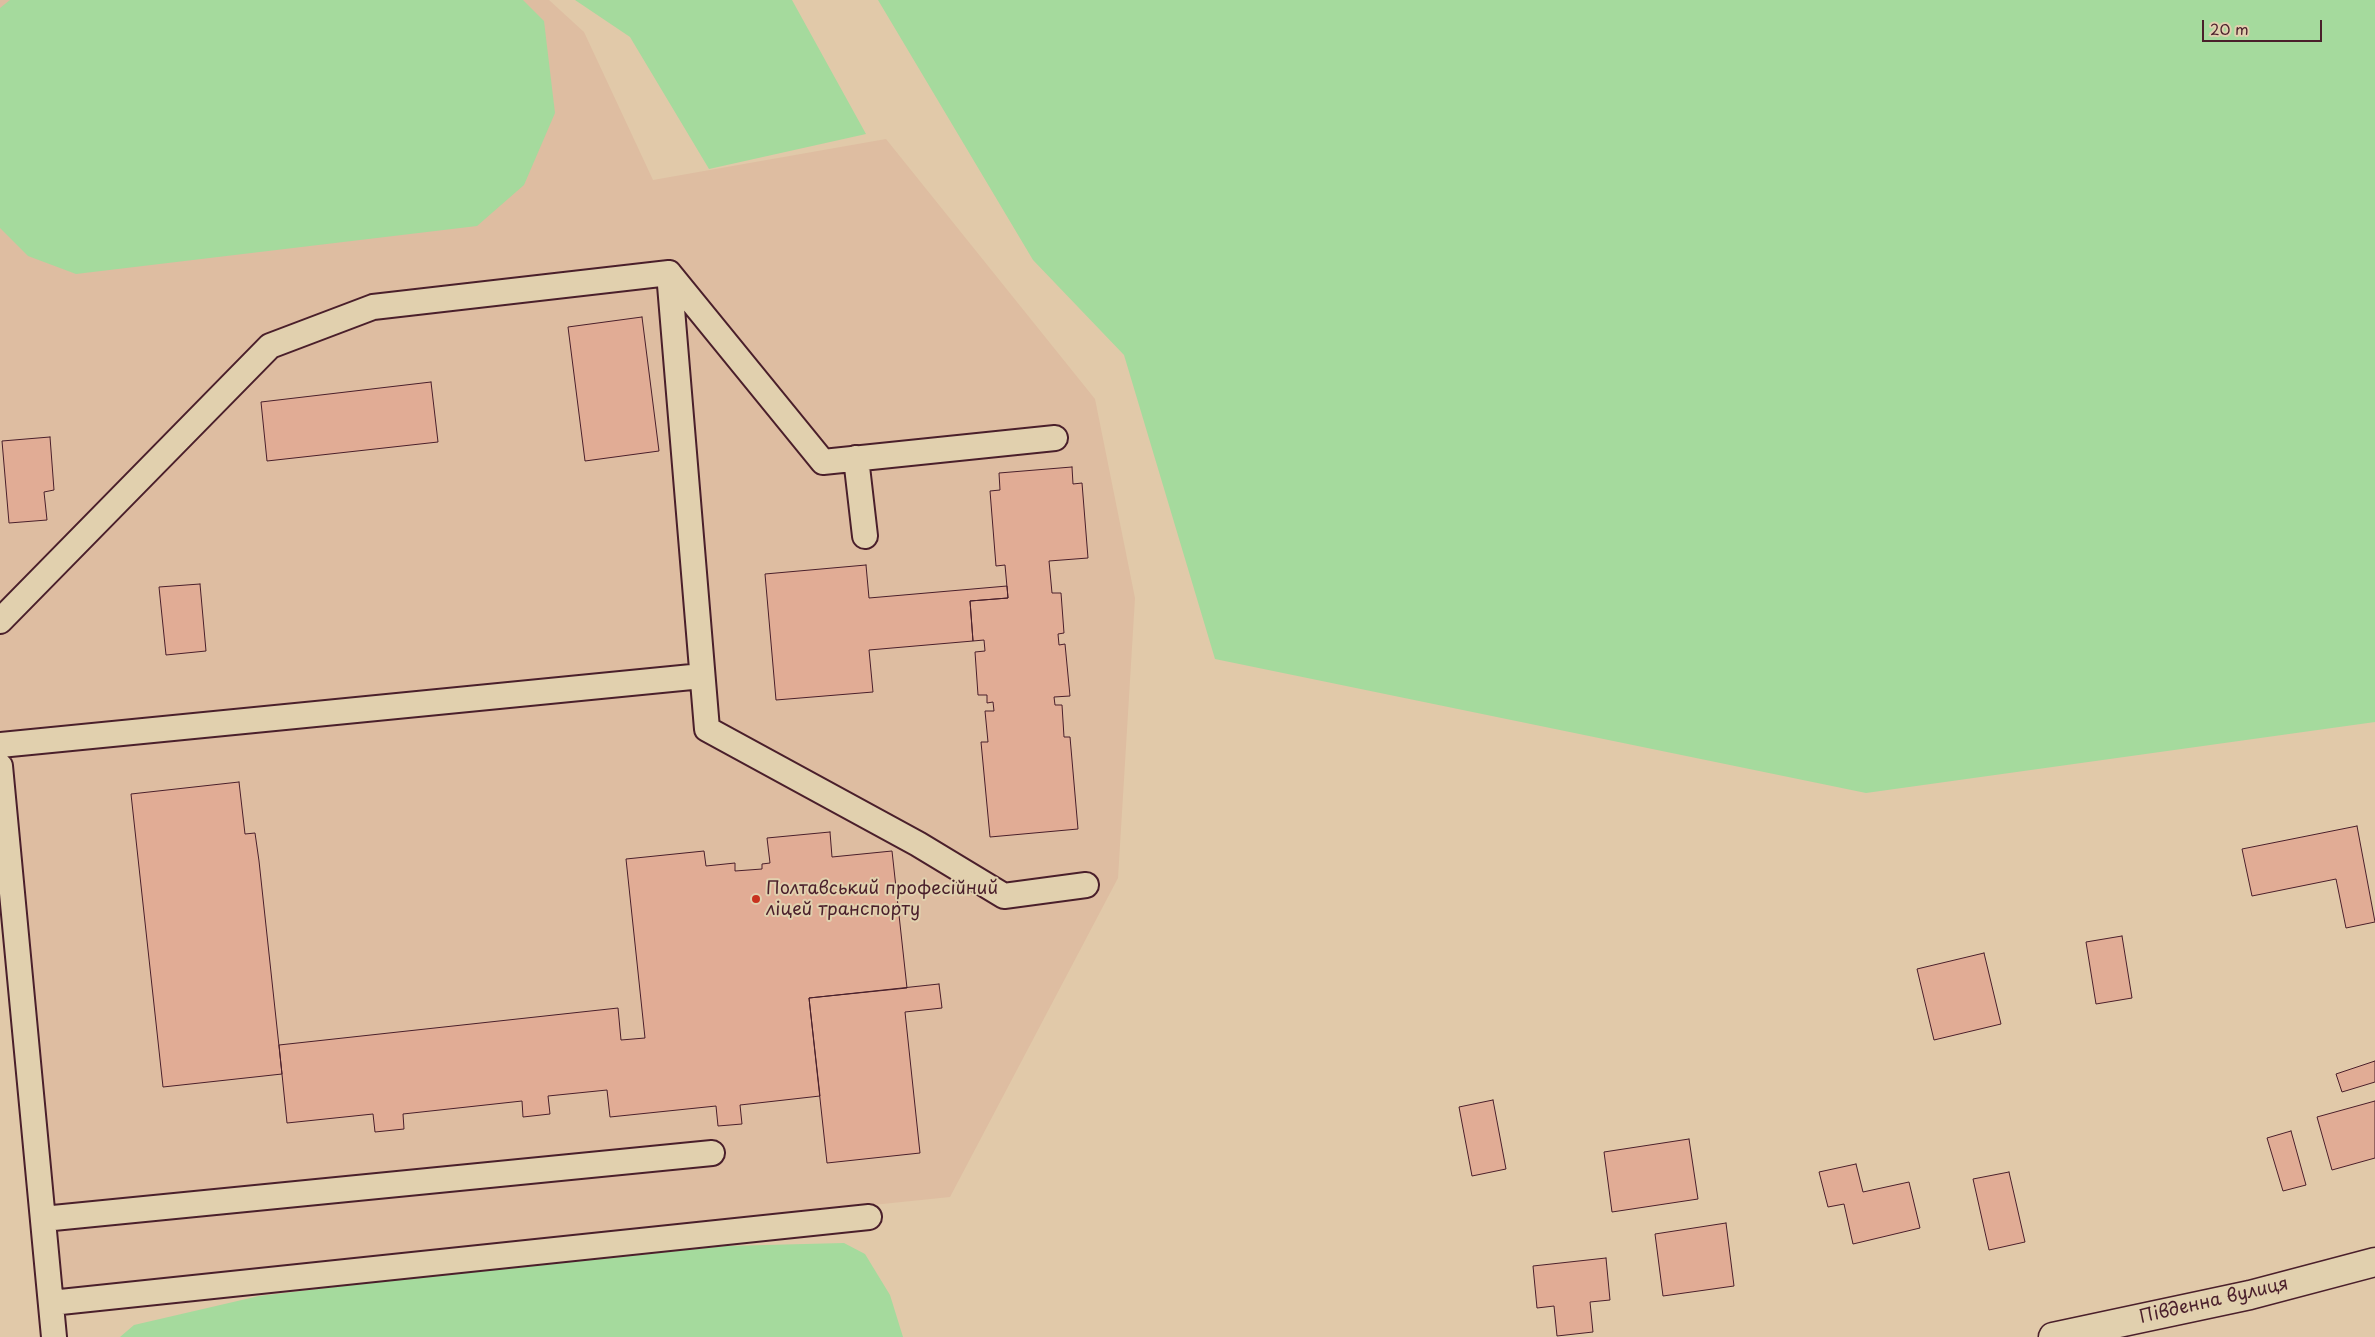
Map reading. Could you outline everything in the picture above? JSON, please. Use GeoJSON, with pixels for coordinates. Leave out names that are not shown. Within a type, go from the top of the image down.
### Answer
{"type":"FeatureCollection","features":[{"type":"Feature","properties":{"kind":"street","name":"Південна вулиця"},"geometry":{"type":"LineString","coordinates":[[2053,1337],[2250,1295],[2375,1262]]}},
{"type":"Feature","properties":{"kind":"lane"},"geometry":{"type":"LineString","coordinates":[[669,273],[823,462],[1055,438]]}},
{"type":"Feature","properties":{"kind":"lane"},"geometry":{"type":"LineString","coordinates":[[0,621],[270,346],[373,308],[669,273]]}},
{"type":"Feature","properties":{"kind":"lane"},"geometry":{"type":"LineString","coordinates":[[669,273],[707,729],[918,844],[1004,896],[1086,885]]}},
{"type":"Feature","properties":{"kind":"lane"},"geometry":{"type":"LineString","coordinates":[[856,458],[865,536]]}},
{"type":"Feature","properties":{"kind":"lane"},"geometry":{"type":"LineString","coordinates":[[0,745],[702,676]]}},
{"type":"Feature","properties":{"kind":"lane"},"geometry":{"type":"LineString","coordinates":[[0,766],[54,1337]]}},
{"type":"Feature","properties":{"kind":"lane"},"geometry":{"type":"LineString","coordinates":[[43,1219],[712,1153]]}},
{"type":"Feature","properties":{"kind":"lane"},"geometry":{"type":"LineString","coordinates":[[51,1303],[869,1218]]}},
{"type":"Feature","properties":{"kind":"shaded area"},"geometry":{"type":"Polygon","coordinates":[[[0,0],[549,0],[584,32],[653,180],[886,139],[1095,399],[1135,598],[1118,878],[950,1197],[39,1291],[0,872],[0,0]]]}},
{"type":"Feature","properties":{"kind":"green space"},"geometry":{"type":"Polygon","coordinates":[[[10,0],[523,0],[544,21],[555,113],[524,185],[477,226],[76,274],[28,256],[0,228],[0,8],[10,0]]]}},
{"type":"Feature","properties":{"kind":"green space"},"geometry":{"type":"Polygon","coordinates":[[[575,0],[792,0],[866,134],[709,169],[630,37],[575,0]]]}},
{"type":"Feature","properties":{"kind":"green space"},"geometry":{"type":"Polygon","coordinates":[[[878,0],[2375,0],[2375,722],[1866,793],[1215,659],[1124,355],[1033,260],[878,0]]]}},
{"type":"Feature","properties":{"kind":"green space"},"geometry":{"type":"Polygon","coordinates":[[[844,1243],[865,1254],[890,1295],[903,1337],[120,1337],[134,1325],[259,1296],[393,1280],[726,1246],[844,1243]]]}},
{"type":"Feature","properties":{"kind":"building"},"geometry":{"type":"Polygon","coordinates":[[[642,317],[659,451],[585,461],[568,327],[642,317]]]}},
{"type":"Feature","properties":{"kind":"building"},"geometry":{"type":"Polygon","coordinates":[[[431,382],[438,442],[267,461],[261,402],[431,382]]]}},
{"type":"Feature","properties":{"kind":"building"},"geometry":{"type":"Polygon","coordinates":[[[50,437],[54,490],[44,492],[47,520],[9,523],[2,441],[50,437]]]}},
{"type":"Feature","properties":{"kind":"building"},"geometry":{"type":"Polygon","coordinates":[[[1072,467],[1073,484],[1082,483],[1088,558],[1049,561],[1052,593],[1061,593],[1064,633],[1058,634],[1059,645],[1065,644],[1070,696],[1054,697],[1055,705],[1062,705],[1064,737],[1070,737],[1078,829],[990,837],[981,742],[988,742],[985,711],[994,711],[993,702],[987,703],[987,695],[978,695],[975,652],[985,651],[984,640],[973,641],[970,601],[1008,598],[1005,565],[996,566],[990,491],[1000,490],[999,473],[1072,467]]]}},
{"type":"Feature","properties":{"kind":"building"},"geometry":{"type":"Polygon","coordinates":[[[866,565],[869,598],[1007,586],[1008,598],[970,601],[973,641],[869,650],[873,692],[776,700],[765,574],[866,565]]]}},
{"type":"Feature","properties":{"kind":"building"},"geometry":{"type":"Polygon","coordinates":[[[200,584],[206,651],[166,655],[159,587],[200,584]]]}},
{"type":"Feature","properties":{"kind":"building"},"geometry":{"type":"Polygon","coordinates":[[[239,782],[245,834],[255,833],[282,1074],[163,1087],[131,794],[239,782]]]}},
{"type":"Feature","properties":{"kind":"building"},"geometry":{"type":"Polygon","coordinates":[[[2357,826],[2375,922],[2346,928],[2336,879],[2252,896],[2242,849],[2357,826]]]}},
{"type":"Feature","properties":{"kind":"building"},"geometry":{"type":"Polygon","coordinates":[[[830,832],[832,857],[892,851],[907,988],[809,998],[820,1096],[740,1105],[742,1124],[718,1126],[716,1106],[610,1117],[607,1090],[548,1096],[550,1114],[523,1117],[522,1101],[403,1114],[404,1129],[375,1132],[373,1114],[287,1123],[279,1045],[618,1008],[621,1040],[645,1038],[626,859],[704,851],[706,866],[735,863],[735,871],[762,869],[762,864],[770,863],[767,838],[830,832]]]}},
{"type":"Feature","properties":{"kind":"building"},"geometry":{"type":"Polygon","coordinates":[[[2122,936],[2132,998],[2096,1004],[2086,942],[2122,936]]]}},
{"type":"Feature","properties":{"kind":"building"},"geometry":{"type":"Polygon","coordinates":[[[1984,953],[2001,1024],[1934,1040],[1917,969],[1984,953]]]}},
{"type":"Feature","properties":{"kind":"building"},"geometry":{"type":"Polygon","coordinates":[[[939,984],[942,1008],[905,1012],[920,1153],[827,1163],[809,998],[939,984]]]}},
{"type":"Feature","properties":{"kind":"building"},"geometry":{"type":"Polygon","coordinates":[[[2375,1061],[2375,1082],[2342,1092],[2336,1074],[2375,1061]]]}},
{"type":"Feature","properties":{"kind":"building"},"geometry":{"type":"Polygon","coordinates":[[[1493,1100],[1506,1169],[1472,1176],[1459,1107],[1493,1100]]]}},
{"type":"Feature","properties":{"kind":"building"},"geometry":{"type":"Polygon","coordinates":[[[2375,1101],[2375,1158],[2332,1170],[2317,1117],[2375,1101]]]}},
{"type":"Feature","properties":{"kind":"building"},"geometry":{"type":"Polygon","coordinates":[[[2291,1131],[2306,1185],[2283,1191],[2267,1138],[2291,1131]]]}},
{"type":"Feature","properties":{"kind":"building"},"geometry":{"type":"Polygon","coordinates":[[[1689,1139],[1698,1199],[1612,1212],[1604,1152],[1689,1139]]]}},
{"type":"Feature","properties":{"kind":"building"},"geometry":{"type":"Polygon","coordinates":[[[1856,1164],[1863,1192],[1909,1182],[1920,1228],[1853,1244],[1844,1204],[1828,1207],[1819,1172],[1856,1164]]]}},
{"type":"Feature","properties":{"kind":"building"},"geometry":{"type":"Polygon","coordinates":[[[2009,1172],[2025,1242],[1989,1250],[1973,1179],[2009,1172]]]}},
{"type":"Feature","properties":{"kind":"building"},"geometry":{"type":"Polygon","coordinates":[[[1726,1223],[1734,1286],[1663,1296],[1655,1234],[1726,1223]]]}},
{"type":"Feature","properties":{"kind":"building"},"geometry":{"type":"Polygon","coordinates":[[[1606,1258],[1610,1300],[1590,1302],[1593,1332],[1557,1336],[1554,1306],[1537,1308],[1533,1266],[1606,1258]]]}},
{"type":"Feature","properties":{"kind":"place","name":"Полтавський професійний ліцей транспорту"},"geometry":{"type":"Point","coordinates":[756,899]}}]}
